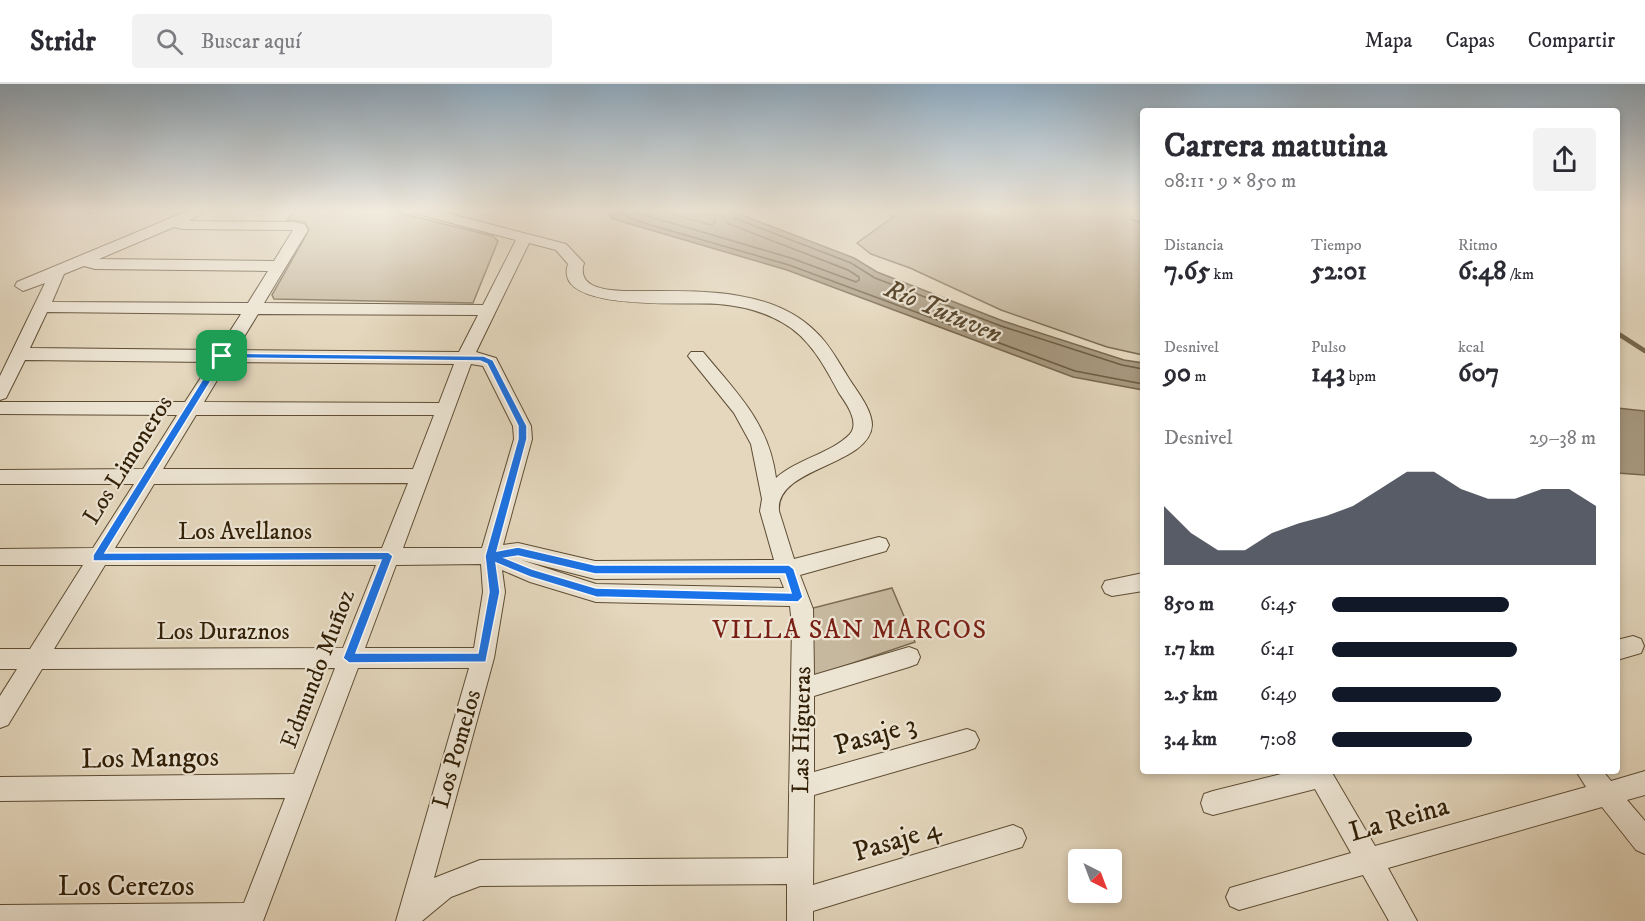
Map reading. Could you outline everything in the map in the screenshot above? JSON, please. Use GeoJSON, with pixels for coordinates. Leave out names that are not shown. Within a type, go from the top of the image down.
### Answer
{"type":"FeatureCollection","features":[{"type":"Feature","properties":{"kind":"street"},"geometry":{"type":"LineString","coordinates":[[23,286],[110,249]]}},
{"type":"Feature","properties":{"kind":"street","name":"Los Limoneros"},"geometry":{"type":"LineString","coordinates":[[0,717],[288,249]]}},
{"type":"Feature","properties":{"kind":"street","name":"Edmundo Muñoz"},"geometry":{"type":"LineString","coordinates":[[251,919],[465,358],[519,249]]}},
{"type":"Feature","properties":{"kind":"street"},"geometry":{"type":"LineString","coordinates":[[563,249],[576,263],[577,281],[595,293],[613,296],[724,299],[750,303],[786,317],[812,337],[860,412],[864,424],[854,442],[791,474],[780,484],[771,498]]}},
{"type":"Feature","properties":{"kind":"street"},"geometry":{"type":"LineString","coordinates":[[83,261],[96,264],[278,266]]}},
{"type":"Feature","properties":{"kind":"street"},"geometry":{"type":"LineString","coordinates":[[0,394],[58,271]]}},
{"type":"Feature","properties":{"kind":"street"},"geometry":{"type":"LineString","coordinates":[[42,307],[490,310]]}},
{"type":"Feature","properties":{"kind":"street"},"geometry":{"type":"LineString","coordinates":[[19,354],[465,358]]}},
{"type":"Feature","properties":{"kind":"street","name":"Las Higueras"},"geometry":{"type":"LineString","coordinates":[[697,356],[757,436],[764,457],[765,481],[771,498],[769,508],[798,597],[803,625],[800,912]]}},
{"type":"Feature","properties":{"kind":"street","name":"Los Pomelos"},"geometry":{"type":"LineString","coordinates":[[406,918],[483,658],[494,592],[490,556],[523,439],[522,426],[490,362],[481,358],[465,358]]}},
{"type":"Feature","properties":{"kind":"street"},"geometry":{"type":"LineString","coordinates":[[0,408],[445,409]]}},
{"type":"Feature","properties":{"kind":"street"},"geometry":{"type":"LineString","coordinates":[[0,477],[419,476]]}},
{"type":"Feature","properties":{"kind":"street","name":"Los Avellanos"},"geometry":{"type":"LineString","coordinates":[[0,557],[490,556],[518,551],[595,570],[789,569],[879,545]]}},
{"type":"Feature","properties":{"kind":"street","name":"Los Avellanos"},"geometry":{"type":"LineString","coordinates":[[490,556],[530,573],[596,593],[798,597]]}},
{"type":"Feature","properties":{"kind":"street"},"geometry":{"type":"LineString","coordinates":[[1112,587],[1140,582]]}},
{"type":"Feature","properties":{"kind":"street"},"geometry":{"type":"LineString","coordinates":[[802,689],[909,657]]}},
{"type":"Feature","properties":{"kind":"street","name":"Los Duraznos"},"geometry":{"type":"LineString","coordinates":[[0,659],[483,658]]}},
{"type":"Feature","properties":{"kind":"street","name":"Pasaje 3"},"geometry":{"type":"LineString","coordinates":[[801,787],[966,740]]}},
{"type":"Feature","properties":{"kind":"street"},"geometry":{"type":"LineString","coordinates":[[1213,803],[1319,774],[1404,921]]}},
{"type":"Feature","properties":{"kind":"street"},"geometry":{"type":"LineString","coordinates":[[1590,774],[1645,841]]}},
{"type":"Feature","properties":{"kind":"street","name":"La Reina"},"geometry":{"type":"LineString","coordinates":[[1239,897],[1645,783]]}},
{"type":"Feature","properties":{"kind":"street","name":"Los Mangos"},"geometry":{"type":"LineString","coordinates":[[0,789],[301,786]]}},
{"type":"Feature","properties":{"kind":"street","name":"Pasaje 4"},"geometry":{"type":"LineString","coordinates":[[800,912],[1013,838]]}},
{"type":"Feature","properties":{"kind":"street"},"geometry":{"type":"LineString","coordinates":[[406,918],[442,888],[466,876],[480,873],[800,871]]}},
{"type":"Feature","properties":{"kind":"street","name":"Los Cerezos"},"geometry":{"type":"LineString","coordinates":[[0,918],[251,919]]}},
{"type":"Feature","properties":{"kind":"shaded area"},"geometry":{"type":"Polygon","coordinates":[[[298,249],[495,249],[473,303],[274,299],[272,295],[298,249]]]}},
{"type":"Feature","properties":{"kind":"shaded area"},"geometry":{"type":"Polygon","coordinates":[[[865,249],[1140,249],[1140,354],[1107,347],[1001,310],[910,268],[871,254],[865,249]]]}},
{"type":"Feature","properties":{"kind":"shaded area","name":"VILLA SAN MARCOS"},"geometry":{"type":"Polygon","coordinates":[[[892,588],[915,642],[809,678],[809,609],[892,588]]]}},
{"type":"Feature","properties":{"kind":"water","name":"Río Tutuven"},"geometry":{"type":"Polygon","coordinates":[[[716,249],[831,249],[854,258],[877,272],[1003,321],[1124,360],[1140,363],[1140,389],[1073,377],[787,270],[716,249]]]}},
{"type":"Feature","properties":{"kind":"water"},"geometry":{"type":"Polygon","coordinates":[[[1620,408],[1645,411],[1645,475],[1620,473],[1620,408]]]}},
{"type":"Feature","properties":{"kind":"waterway"},"geometry":{"type":"LineString","coordinates":[[1620,335],[1645,351]]}},
{"type":"Feature","properties":{"kind":"district","name":"VILLA SAN MARCOS"},"geometry":{"type":"Point","coordinates":[850,630]}},
{"type":"Feature","properties":{"kind":"route"},"geometry":{"type":"LineString","coordinates":[[222,356],[97,558],[388,556],[349,658],[483,658],[494,592],[490,556],[530,573],[596,593],[798,597],[789,569],[595,570],[518,551],[490,556],[523,439],[522,426],[490,362],[481,358],[222,356]]}}]}
